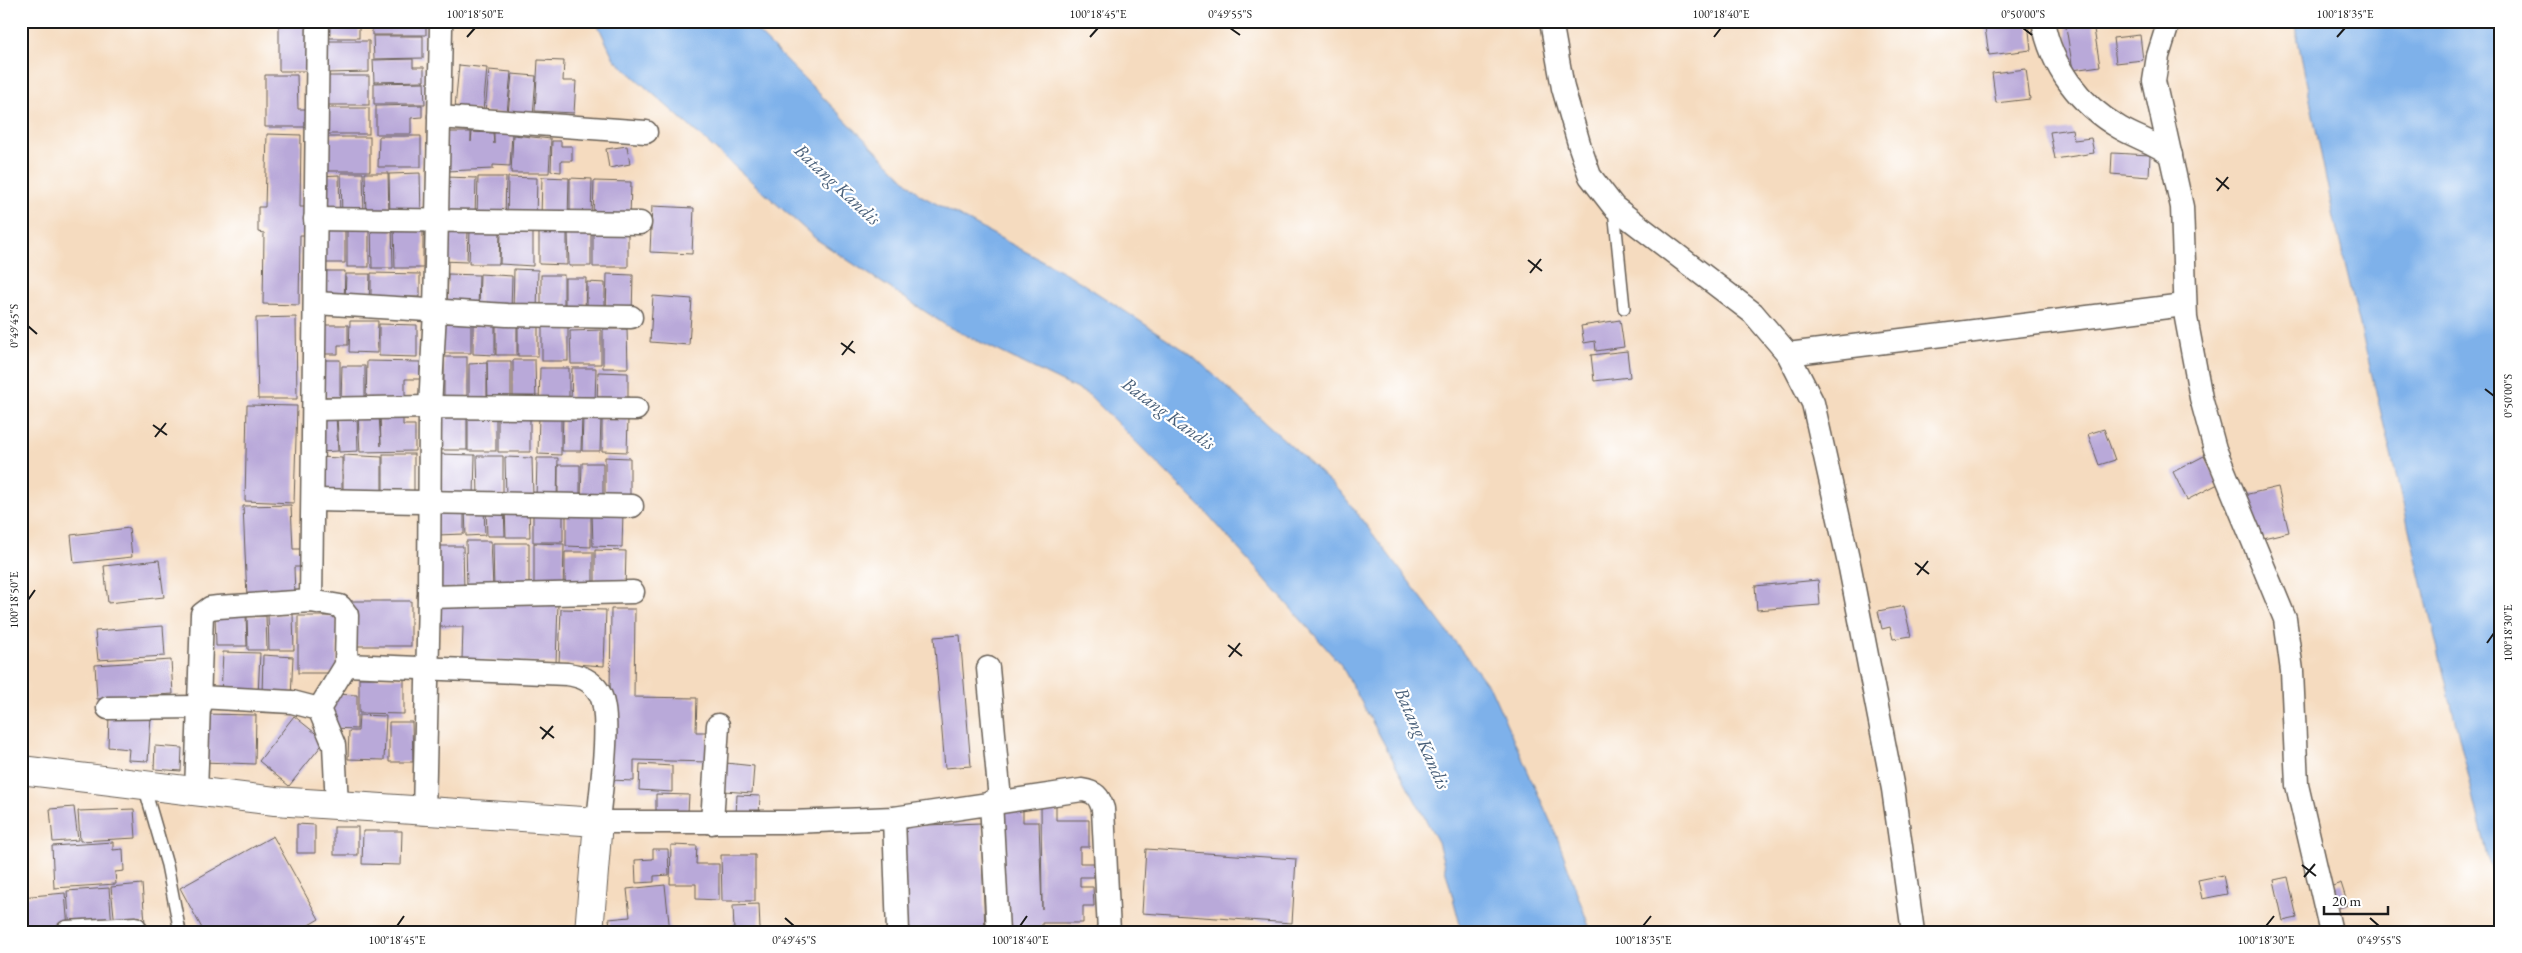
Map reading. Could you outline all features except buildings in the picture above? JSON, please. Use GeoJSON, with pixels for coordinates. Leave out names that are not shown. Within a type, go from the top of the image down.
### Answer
{"type":"FeatureCollection","features":[{"type":"Feature","properties":{"kind":"street"},"geometry":{"type":"LineString","coordinates":[[311,601],[315,409],[318,21]]}},
{"type":"Feature","properties":{"kind":"street"},"geometry":{"type":"LineString","coordinates":[[1551,21],[1563,88],[1590,176],[1614,207],[1753,312],[1788,354],[1813,404],[1824,446],[1893,789],[1913,932]]}},
{"type":"Feature","properties":{"kind":"street"},"geometry":{"type":"LineString","coordinates":[[2043,21],[2053,56],[2066,80],[2084,100],[2120,128],[2162,148],[2171,155]]}},
{"type":"Feature","properties":{"kind":"street"},"geometry":{"type":"LineString","coordinates":[[2169,21],[2158,56],[2154,81],[2157,103],[2182,207],[2185,266],[2184,305],[2201,398],[2215,449],[2285,620],[2292,671],[2297,785],[2331,932]]}},
{"type":"Feature","properties":{"kind":"street"},"geometry":{"type":"LineString","coordinates":[[424,813],[428,669],[430,407],[435,311],[441,27]]}},
{"type":"Feature","properties":{"kind":"street"},"geometry":{"type":"LineString","coordinates":[[439,117],[646,132]]}},
{"type":"Feature","properties":{"kind":"street"},"geometry":{"type":"LineString","coordinates":[[315,219],[640,223]]}},
{"type":"Feature","properties":{"kind":"street"},"geometry":{"type":"LineString","coordinates":[[316,303],[435,311],[631,317]]}},
{"type":"Feature","properties":{"kind":"street"},"geometry":{"type":"LineString","coordinates":[[1788,354],[2184,305]]}},
{"type":"Feature","properties":{"kind":"street"},"geometry":{"type":"LineString","coordinates":[[315,409],[430,407],[636,409]]}},
{"type":"Feature","properties":{"kind":"street"},"geometry":{"type":"LineString","coordinates":[[313,500],[632,506]]}},
{"type":"Feature","properties":{"kind":"street"},"geometry":{"type":"LineString","coordinates":[[429,597],[633,592]]}},
{"type":"Feature","properties":{"kind":"street"},"geometry":{"type":"LineString","coordinates":[[196,793],[200,702],[200,621],[205,611],[218,607],[311,601],[332,604],[345,610],[347,621],[346,665],[319,709]]}},
{"type":"Feature","properties":{"kind":"street"},"geometry":{"type":"LineString","coordinates":[[346,665],[567,674],[581,676],[590,682],[600,694],[605,718],[588,932]]}},
{"type":"Feature","properties":{"kind":"street"},"geometry":{"type":"LineString","coordinates":[[988,668],[996,801],[998,932]]}},
{"type":"Feature","properties":{"kind":"street"},"geometry":{"type":"LineString","coordinates":[[108,708],[200,702],[292,702],[319,709]]}},
{"type":"Feature","properties":{"kind":"street"},"geometry":{"type":"LineString","coordinates":[[319,709],[334,746],[337,805]]}},
{"type":"Feature","properties":{"kind":"street"},"geometry":{"type":"LineString","coordinates":[[712,823],[718,725]]}},
{"type":"Feature","properties":{"kind":"street"},"geometry":{"type":"LineString","coordinates":[[21,770],[196,793],[424,813],[598,822],[712,823],[894,818],[996,801],[1082,790],[1093,792],[1099,798],[1103,809],[1109,932]]}},
{"type":"Feature","properties":{"kind":"street"},"geometry":{"type":"LineString","coordinates":[[894,818],[898,932]]}},
{"type":"Feature","properties":{"kind":"street"},"geometry":{"type":"LineString","coordinates":[[67,932],[135,928]]}},
{"type":"Feature","properties":{"kind":"lane"},"geometry":{"type":"LineString","coordinates":[[1614,207],[1624,308]]}},
{"type":"Feature","properties":{"kind":"lane"},"geometry":{"type":"LineString","coordinates":[[144,786],[166,865],[180,932]]}},
{"type":"Feature","properties":{"kind":"water","name":"Batang Kandis"},"geometry":{"type":"Polygon","coordinates":[[[596,21],[747,21],[920,195],[1071,276],[1192,355],[1340,491],[1491,689],[1556,834],[1591,932],[1462,932],[1438,842],[1341,665],[1204,510],[1089,395],[947,326],[816,239],[614,59],[596,21]]]}},
{"type":"Feature","properties":{"kind":"water"},"geometry":{"type":"Polygon","coordinates":[[[2294,21],[2501,21],[2501,911],[2334,218],[2294,21]]]}}]}
